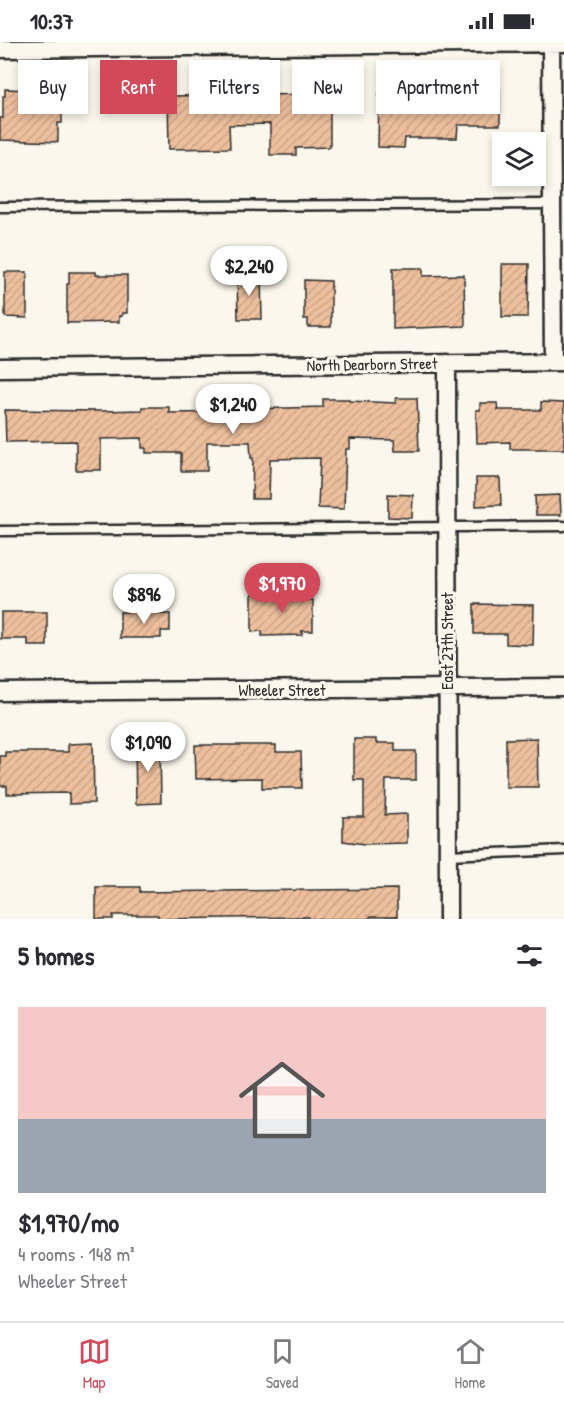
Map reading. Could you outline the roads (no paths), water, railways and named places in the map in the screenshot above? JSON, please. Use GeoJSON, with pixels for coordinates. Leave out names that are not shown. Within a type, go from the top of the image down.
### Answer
{"type":"FeatureCollection","features":[{"type":"Feature","properties":{"kind":"street"},"geometry":{"type":"LineString","coordinates":[[0,49],[555,43],[558,181],[552,204],[559,362]]}},
{"type":"Feature","properties":{"kind":"street","name":"North Dearborn Street"},"geometry":{"type":"LineString","coordinates":[[0,368],[559,362]]}},
{"type":"Feature","properties":{"kind":"street","name":"East 27th Street"},"geometry":{"type":"LineString","coordinates":[[447,363],[448,919]]}},
{"type":"Feature","properties":{"kind":"street","name":"Wheeler Street"},"geometry":{"type":"LineString","coordinates":[[0,692],[564,687]]}},
{"type":"Feature","properties":{"kind":"lane"},"geometry":{"type":"LineString","coordinates":[[0,207],[552,204]]}},
{"type":"Feature","properties":{"kind":"lane"},"geometry":{"type":"LineString","coordinates":[[0,531],[564,526]]}},
{"type":"Feature","properties":{"kind":"lane"},"geometry":{"type":"LineString","coordinates":[[448,855],[564,850]]}}]}
